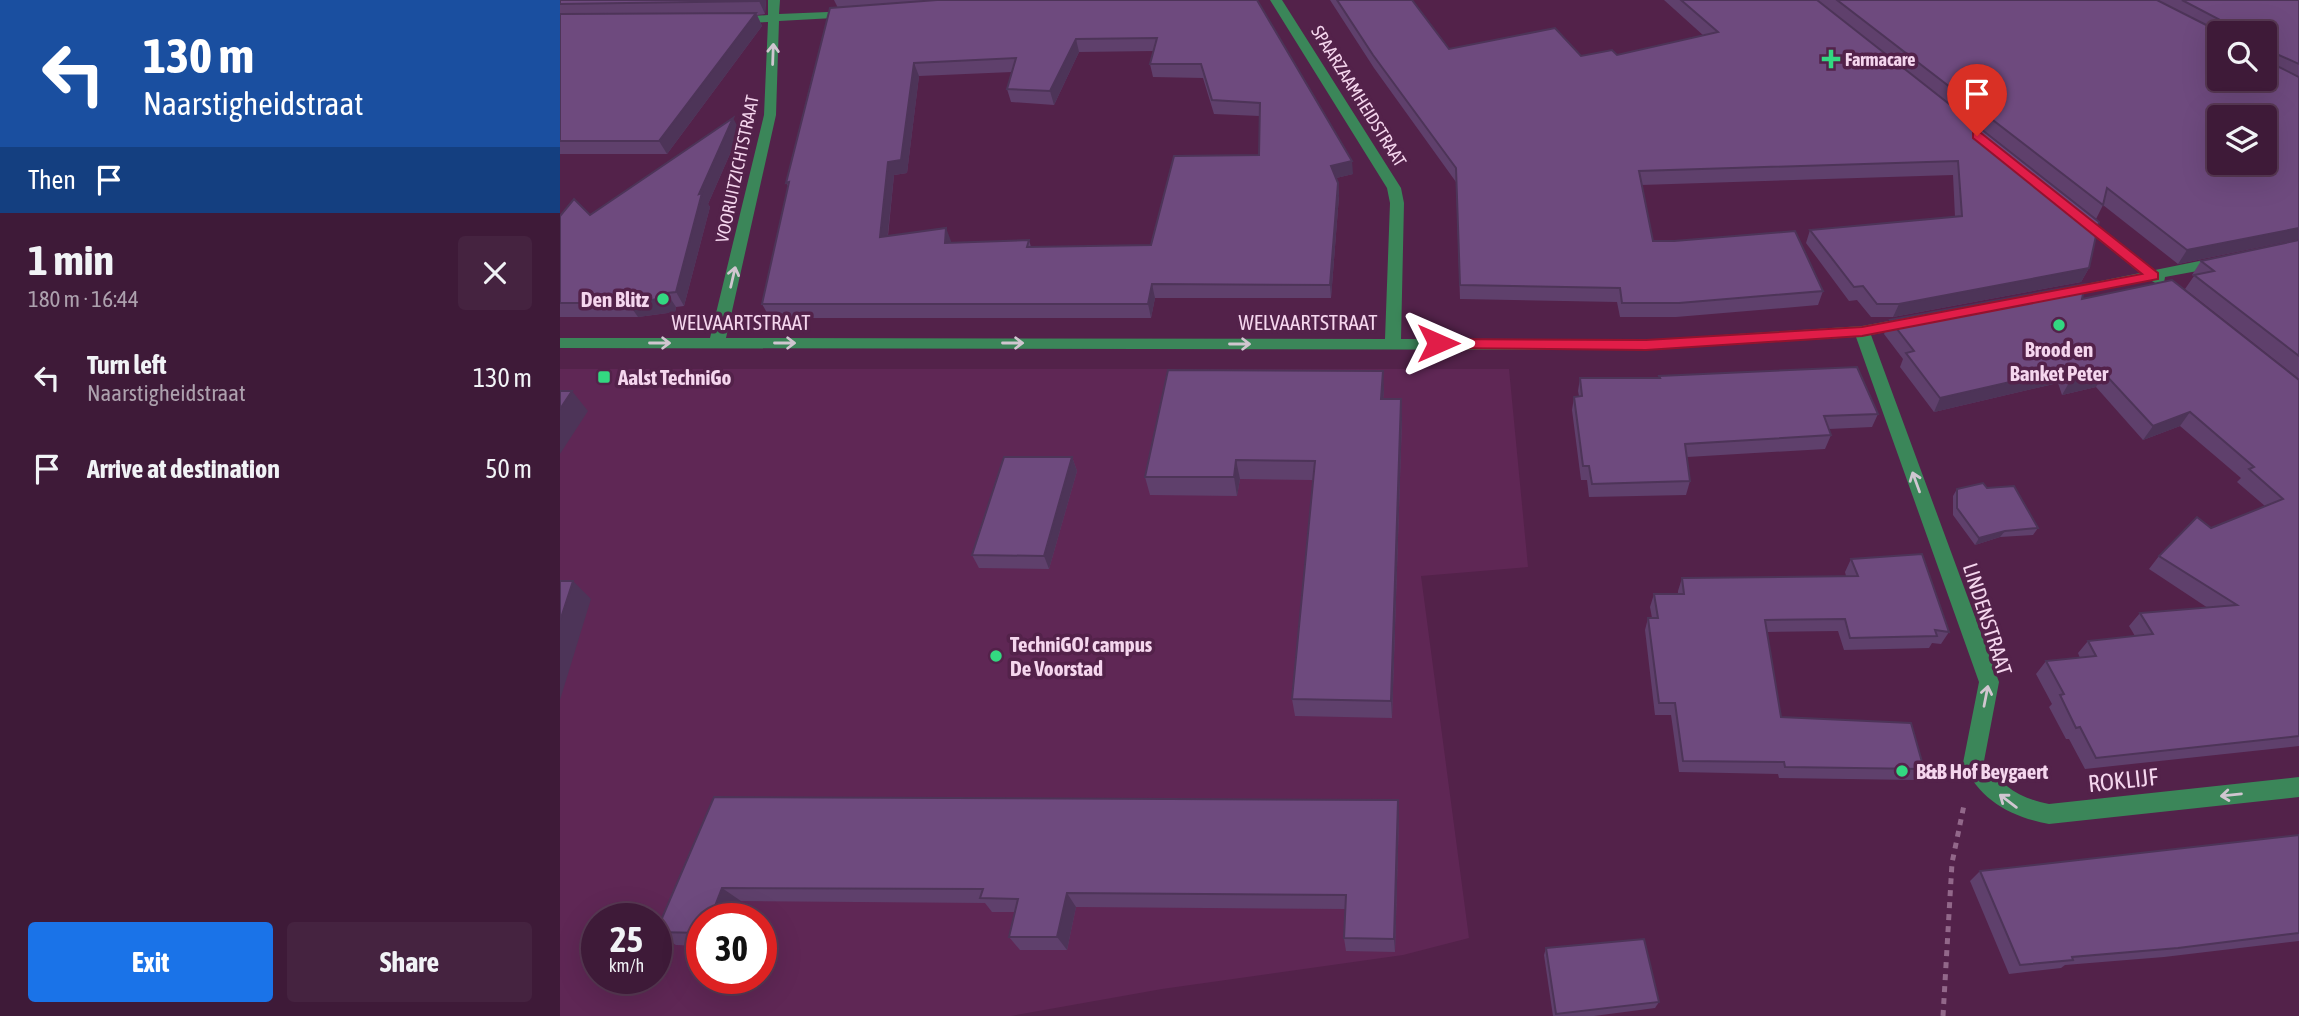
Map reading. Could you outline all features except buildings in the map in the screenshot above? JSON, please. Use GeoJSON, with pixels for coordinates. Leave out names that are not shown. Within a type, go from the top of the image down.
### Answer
{"type":"FeatureCollection","features":[{"type":"Feature","properties":{"kind":"street","name":"VOORUITZICHTSTRAAT"},"geometry":{"type":"LineString","coordinates":[[717,344],[770,115],[774,0]]}},
{"type":"Feature","properties":{"kind":"street","name":"SPAARZAAMHEIDSTRAAT"},"geometry":{"type":"LineString","coordinates":[[1276,0],[1394,188],[1397,203],[1393,343]]}},
{"type":"Feature","properties":{"kind":"street"},"geometry":{"type":"LineString","coordinates":[[720,21],[870,13]]}},
{"type":"Feature","properties":{"kind":"street"},"geometry":{"type":"LineString","coordinates":[[2063,204],[2171,290]]}},
{"type":"Feature","properties":{"kind":"street"},"geometry":{"type":"LineString","coordinates":[[2041,297],[2234,258]]}},
{"type":"Feature","properties":{"kind":"street","name":"WELVAARTSTRAAT"},"geometry":{"type":"LineString","coordinates":[[560,343],[1646,345],[1862,331],[1931,318]]}},
{"type":"Feature","properties":{"kind":"street","name":"LINDENSTRAAT"},"geometry":{"type":"LineString","coordinates":[[1862,331],[1989,682],[1973,763]]}},
{"type":"Feature","properties":{"kind":"street","name":"ROKLIJF"},"geometry":{"type":"LineString","coordinates":[[1973,763],[1991,788],[2018,809],[2049,814],[2299,788]]}},
{"type":"Feature","properties":{"kind":"path"},"geometry":{"type":"LineString","coordinates":[[1942,1016],[1952,863],[1973,763]]}},
{"type":"Feature","properties":{"kind":"shaded area","name":"TechniGO! campus De Voorstad"},"geometry":{"type":"Polygon","coordinates":[[[560,369],[1509,369],[1528,567],[1421,576],[1469,938],[1403,955],[1162,989],[1011,1016],[560,1016],[560,369]]]}},
{"type":"Feature","properties":{"kind":"place","name":"Farmacare"},"geometry":{"type":"Point","coordinates":[1831,59]}},
{"type":"Feature","properties":{"kind":"place","name":"Den Blitz"},"geometry":{"type":"Point","coordinates":[663,299]}},
{"type":"Feature","properties":{"kind":"place","name":"Brood en Banket Peter"},"geometry":{"type":"Point","coordinates":[2059,325]}},
{"type":"Feature","properties":{"kind":"place","name":"Aalst TechniGo"},"geometry":{"type":"Point","coordinates":[604,377]}},
{"type":"Feature","properties":{"kind":"place","name":"TechniGO! campus De Voorstad"},"geometry":{"type":"Point","coordinates":[996,656]}},
{"type":"Feature","properties":{"kind":"place","name":"B&B Hof Beygaert"},"geometry":{"type":"Point","coordinates":[1902,771]}},
{"type":"Feature","properties":{"kind":"route"},"geometry":{"type":"LineString","coordinates":[[1438,343],[1646,345],[1862,331],[2154,276],[1977,136]]}}]}
